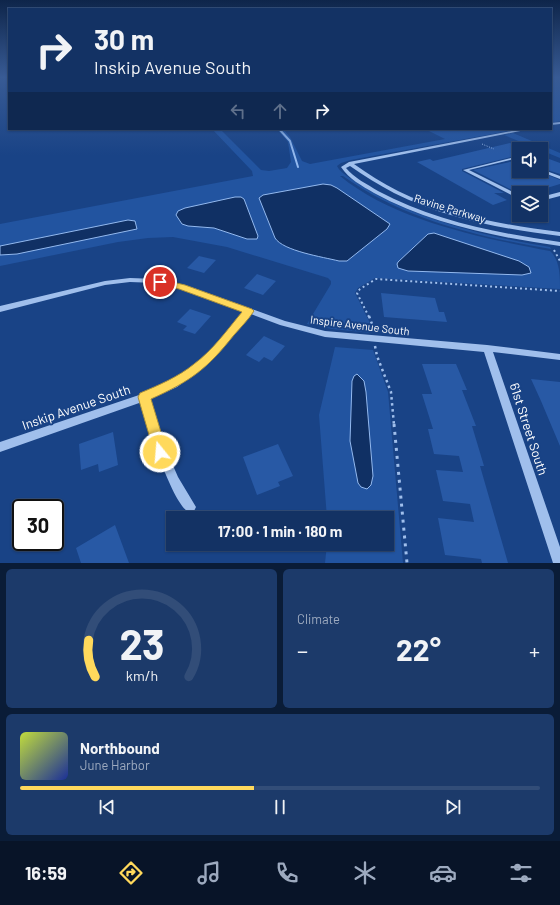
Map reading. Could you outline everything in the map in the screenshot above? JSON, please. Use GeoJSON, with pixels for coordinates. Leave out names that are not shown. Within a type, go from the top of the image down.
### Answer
{"type":"FeatureCollection","features":[{"type":"Feature","properties":{"kind":"street"},"geometry":{"type":"LineString","coordinates":[[349,163],[523,130]]}},
{"type":"Feature","properties":{"kind":"street"},"geometry":{"type":"LineString","coordinates":[[512,159],[465,170],[512,194]]}},
{"type":"Feature","properties":{"kind":"street","name":"Ravine Parkway"},"geometry":{"type":"LineString","coordinates":[[560,234],[508,227],[446,211],[419,202],[388,188],[349,163],[344,165],[343,168],[354,178],[378,192],[429,214],[491,232],[560,244]]}},
{"type":"Feature","properties":{"kind":"street"},"geometry":{"type":"LineString","coordinates":[[548,173],[560,178]]}},
{"type":"Feature","properties":{"kind":"street"},"geometry":{"type":"LineString","coordinates":[[548,197],[560,194]]}},
{"type":"Feature","properties":{"kind":"street","name":"Inspire Avenue South"},"geometry":{"type":"LineString","coordinates":[[0,309],[102,283],[139,280],[176,285],[295,327],[330,335],[487,348],[560,357]]}},
{"type":"Feature","properties":{"kind":"street","name":"Inskip Avenue South"},"geometry":{"type":"LineString","coordinates":[[0,447],[144,397],[174,384],[198,368],[214,352],[249,311]]}},
{"type":"Feature","properties":{"kind":"street","name":"61st Street South"},"geometry":{"type":"LineString","coordinates":[[487,348],[559,563]]}},
{"type":"Feature","properties":{"kind":"street"},"geometry":{"type":"LineString","coordinates":[[144,397],[163,458],[178,488],[190,507]]}},
{"type":"Feature","properties":{"kind":"path"},"geometry":{"type":"LineString","coordinates":[[554,250],[560,261]]}},
{"type":"Feature","properties":{"kind":"path"},"geometry":{"type":"LineString","coordinates":[[375,332],[371,320],[357,293],[360,289],[376,279],[560,291]]}},
{"type":"Feature","properties":{"kind":"path"},"geometry":{"type":"LineString","coordinates":[[375,349],[391,392],[407,563]]}},
{"type":"Feature","properties":{"kind":"shaded area"},"geometry":{"type":"Polygon","coordinates":[[[552,103],[560,103],[560,121],[552,123],[552,103]]]}},
{"type":"Feature","properties":{"kind":"shaded area"},"geometry":{"type":"Polygon","coordinates":[[[213,130],[221,130],[261,170],[269,171],[287,168],[291,162],[288,142],[278,130],[284,130],[290,137],[302,161],[310,164],[445,139],[427,130],[514,130],[351,160],[337,166],[346,175],[373,193],[421,215],[501,238],[550,247],[551,249],[496,239],[442,224],[391,204],[366,191],[343,176],[340,176],[362,192],[386,205],[440,226],[496,240],[550,251],[558,264],[560,289],[375,278],[358,288],[355,293],[370,323],[371,333],[332,329],[307,324],[331,284],[331,281],[328,278],[227,247],[173,237],[148,238],[118,242],[0,266],[0,224],[253,176],[252,171],[213,130]]]}},
{"type":"Feature","properties":{"kind":"shaded area"},"geometry":{"type":"Polygon","coordinates":[[[513,133],[534,142],[521,142],[504,135],[513,133]]]}},
{"type":"Feature","properties":{"kind":"shaded area"},"geometry":{"type":"Polygon","coordinates":[[[548,148],[560,153],[560,158],[548,153],[548,148]]]}},
{"type":"Feature","properties":{"kind":"shaded area"},"geometry":{"type":"Polygon","coordinates":[[[323,184],[331,185],[337,188],[390,224],[387,229],[347,261],[339,261],[304,253],[279,243],[275,238],[259,198],[263,195],[323,184]]]}},
{"type":"Feature","properties":{"kind":"shaded area"},"geometry":{"type":"Polygon","coordinates":[[[241,197],[244,199],[258,236],[257,239],[247,239],[214,228],[188,226],[182,224],[176,215],[178,211],[185,208],[241,197]]]}},
{"type":"Feature","properties":{"kind":"shaded area"},"geometry":{"type":"Polygon","coordinates":[[[128,220],[135,221],[137,229],[17,254],[0,255],[0,246],[128,220]]]}},
{"type":"Feature","properties":{"kind":"shaded area"},"geometry":{"type":"Polygon","coordinates":[[[434,233],[519,261],[529,267],[531,273],[522,275],[408,271],[398,268],[398,262],[428,234],[434,233]]]}},
{"type":"Feature","properties":{"kind":"shaded area"},"geometry":{"type":"Polygon","coordinates":[[[335,347],[373,350],[388,392],[403,563],[325,563],[326,551],[394,551],[394,511],[326,511],[319,415],[335,347]]]}},
{"type":"Feature","properties":{"kind":"shaded area"},"geometry":{"type":"Polygon","coordinates":[[[357,374],[364,381],[366,392],[373,476],[371,485],[367,489],[361,487],[358,483],[350,441],[352,381],[354,376],[357,374]]]}},
{"type":"Feature","properties":{"kind":"building"},"geometry":{"type":"Polygon","coordinates":[[[510,143],[512,144],[512,157],[462,169],[462,171],[504,193],[494,193],[507,200],[493,205],[417,162],[430,159],[433,161],[510,143]]]}},
{"type":"Feature","properties":{"kind":"building"},"geometry":{"type":"Polygon","coordinates":[[[548,159],[560,163],[560,174],[548,170],[548,159]]]}},
{"type":"Feature","properties":{"kind":"building"},"geometry":{"type":"Polygon","coordinates":[[[512,161],[512,178],[548,178],[548,175],[560,180],[560,184],[548,188],[548,186],[512,186],[512,190],[473,170],[512,161]]]}},
{"type":"Feature","properties":{"kind":"building"},"geometry":{"type":"Polygon","coordinates":[[[199,256],[216,260],[204,273],[187,268],[199,256]]]}},
{"type":"Feature","properties":{"kind":"building"},"geometry":{"type":"Polygon","coordinates":[[[257,274],[276,281],[263,295],[244,288],[257,274]]]}},
{"type":"Feature","properties":{"kind":"building"},"geometry":{"type":"Polygon","coordinates":[[[381,293],[435,298],[439,312],[444,312],[447,322],[384,317],[381,293]]]}},
{"type":"Feature","properties":{"kind":"building"},"geometry":{"type":"Polygon","coordinates":[[[190,309],[211,316],[195,334],[183,330],[187,326],[177,322],[190,309]]]}},
{"type":"Feature","properties":{"kind":"building"},"geometry":{"type":"Polygon","coordinates":[[[264,336],[285,346],[272,361],[264,357],[259,362],[246,355],[264,336]]]}},
{"type":"Feature","properties":{"kind":"building"},"geometry":{"type":"Polygon","coordinates":[[[422,364],[456,364],[467,390],[462,390],[476,426],[472,426],[484,466],[480,466],[508,563],[482,563],[481,559],[445,555],[438,518],[474,522],[470,504],[443,501],[436,470],[463,472],[459,456],[434,454],[428,429],[433,429],[422,394],[432,394],[422,364]]]}},
{"type":"Feature","properties":{"kind":"building"},"geometry":{"type":"Polygon","coordinates":[[[531,379],[560,382],[560,446],[541,401],[531,379]]]}},
{"type":"Feature","properties":{"kind":"building"},"geometry":{"type":"Polygon","coordinates":[[[113,432],[118,465],[99,472],[98,464],[81,470],[79,444],[113,432]]]}},
{"type":"Feature","properties":{"kind":"building"},"geometry":{"type":"Polygon","coordinates":[[[278,444],[293,476],[278,482],[280,486],[257,495],[243,457],[278,444]]]}},
{"type":"Feature","properties":{"kind":"building"},"geometry":{"type":"Polygon","coordinates":[[[115,525],[129,563],[81,563],[76,548],[115,525]]]}},
{"type":"Feature","properties":{"kind":"waterway"},"geometry":{"type":"LineString","coordinates":[[280,130],[290,141],[298,167]]}},
{"type":"Feature","properties":{"kind":"route"},"geometry":{"type":"LineString","coordinates":[[160,282],[173,284],[249,311],[214,352],[198,368],[174,384],[144,397],[160,452]]}}]}
